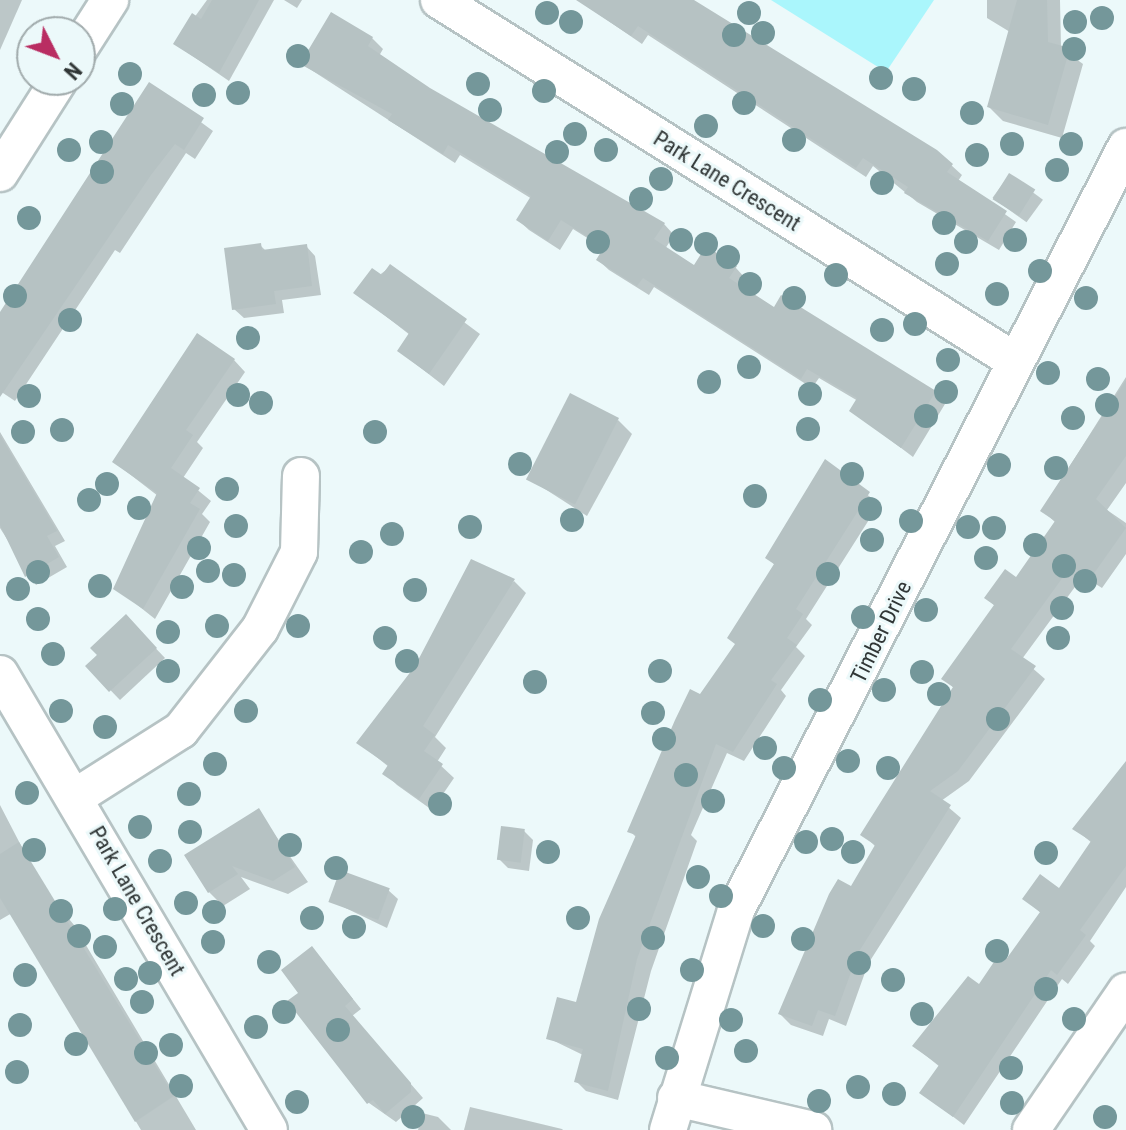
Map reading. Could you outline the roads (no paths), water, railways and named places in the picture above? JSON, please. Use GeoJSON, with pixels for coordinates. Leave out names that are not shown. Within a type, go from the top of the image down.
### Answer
{"type":"FeatureCollection","features":[{"type":"Feature","properties":{"kind":"street"},"geometry":{"type":"LineString","coordinates":[[96,22],[110,0]]}},
{"type":"Feature","properties":{"kind":"street","name":"Park Lane Crescent"},"geometry":{"type":"LineString","coordinates":[[439,0],[1015,361]]}},
{"type":"Feature","properties":{"kind":"street"},"geometry":{"type":"LineString","coordinates":[[0,173],[49,96]]}},
{"type":"Feature","properties":{"kind":"street","name":"Timber Drive"},"geometry":{"type":"LineString","coordinates":[[672,1114],[736,910],[1126,147]]}},
{"type":"Feature","properties":{"kind":"street"},"geometry":{"type":"LineString","coordinates":[[77,796],[181,730],[260,629],[299,552],[301,476]]}},
{"type":"Feature","properties":{"kind":"street","name":"Park Lane Crescent"},"geometry":{"type":"LineString","coordinates":[[0,674],[77,796],[269,1130]]}},
{"type":"Feature","properties":{"kind":"street"},"geometry":{"type":"LineString","coordinates":[[1031,1130],[1126,991]]}},
{"type":"Feature","properties":{"kind":"street"},"geometry":{"type":"LineString","coordinates":[[672,1114],[813,1130]]}}]}
